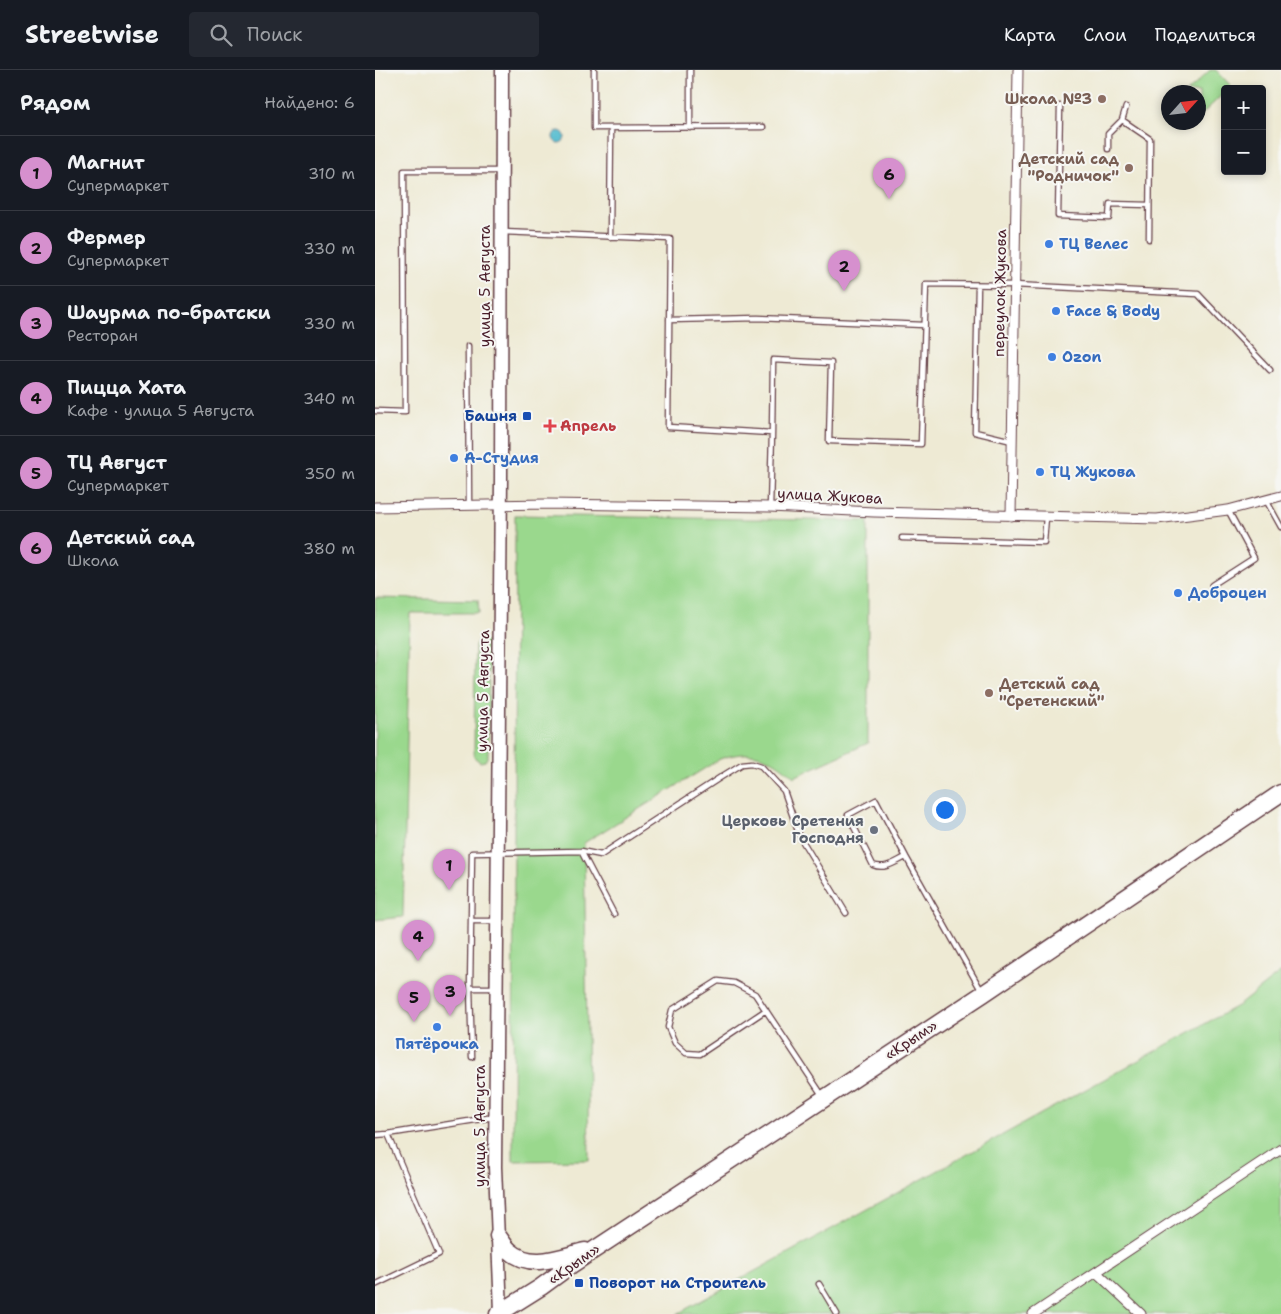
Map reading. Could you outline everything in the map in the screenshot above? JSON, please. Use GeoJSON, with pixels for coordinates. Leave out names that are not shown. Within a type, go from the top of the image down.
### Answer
{"type":"FeatureCollection","features":[{"type":"Feature","properties":{"kind":"highway","name":"«Крым»"},"geometry":{"type":"LineString","coordinates":[[499,1313],[983,994],[1281,793]]}},
{"type":"Feature","properties":{"kind":"highway","name":"«Крым»"},"geometry":{"type":"LineString","coordinates":[[541,1287],[574,1271],[1281,800]]}},
{"type":"Feature","properties":{"kind":"highway"},"geometry":{"type":"LineString","coordinates":[[498,1236],[509,1250],[518,1257],[528,1261],[537,1262],[597,1249]]}},
{"type":"Feature","properties":{"kind":"street","name":"улица 5 Августа"},"geometry":{"type":"LineString","coordinates":[[499,1313],[495,1116],[501,505],[502,70]]}},
{"type":"Feature","properties":{"kind":"street","name":"переулок Жукова"},"geometry":{"type":"LineString","coordinates":[[1011,516],[1018,70]]}},
{"type":"Feature","properties":{"kind":"street","name":"улица Жукова"},"geometry":{"type":"LineString","coordinates":[[375,507],[469,505],[770,507],[1011,516],[1157,519],[1228,510],[1281,496]]}},
{"type":"Feature","properties":{"kind":"street"},"geometry":{"type":"LineString","coordinates":[[1033,1314],[1281,1149]]}},
{"type":"Feature","properties":{"kind":"street"},"geometry":{"type":"LineString","coordinates":[[1096,1272],[1141,1314]]}},
{"type":"Feature","properties":{"kind":"lane"},"geometry":{"type":"LineString","coordinates":[[594,70],[594,128],[763,126]]}},
{"type":"Feature","properties":{"kind":"lane"},"geometry":{"type":"LineString","coordinates":[[690,70],[690,128]]}},
{"type":"Feature","properties":{"kind":"lane"},"geometry":{"type":"LineString","coordinates":[[1060,106],[1058,216],[1109,218],[1110,204],[1149,205]]}},
{"type":"Feature","properties":{"kind":"lane"},"geometry":{"type":"LineString","coordinates":[[1108,149],[1108,134],[1122,120],[1126,107]]}},
{"type":"Feature","properties":{"kind":"lane"},"geometry":{"type":"LineString","coordinates":[[1122,120],[1150,139],[1149,239]]}},
{"type":"Feature","properties":{"kind":"lane"},"geometry":{"type":"LineString","coordinates":[[610,237],[611,128]]}},
{"type":"Feature","properties":{"kind":"lane"},"geometry":{"type":"LineString","coordinates":[[375,412],[405,412],[404,171],[502,171]]}},
{"type":"Feature","properties":{"kind":"lane"},"geometry":{"type":"LineString","coordinates":[[501,232],[669,239],[668,428],[772,433]]}},
{"type":"Feature","properties":{"kind":"lane"},"geometry":{"type":"LineString","coordinates":[[770,507],[773,360],[831,363],[829,441],[921,444],[926,284],[1014,285],[1198,294],[1270,370]]}},
{"type":"Feature","properties":{"kind":"lane"},"geometry":{"type":"LineString","coordinates":[[978,285],[975,432],[1012,441]]}},
{"type":"Feature","properties":{"kind":"lane"},"geometry":{"type":"LineString","coordinates":[[669,320],[758,318],[924,325]]}},
{"type":"Feature","properties":{"kind":"lane"},"geometry":{"type":"LineString","coordinates":[[468,346],[469,505]]}},
{"type":"Feature","properties":{"kind":"lane"},"geometry":{"type":"LineString","coordinates":[[1266,500],[1281,527]]}},
{"type":"Feature","properties":{"kind":"lane"},"geometry":{"type":"LineString","coordinates":[[1212,585],[1254,558],[1228,510]]}},
{"type":"Feature","properties":{"kind":"lane"},"geometry":{"type":"LineString","coordinates":[[902,538],[1044,542],[1046,517]]}},
{"type":"Feature","properties":{"kind":"lane"},"geometry":{"type":"LineString","coordinates":[[472,1057],[470,988],[471,853],[581,851],[601,855],[728,772],[742,764],[752,763],[761,766],[784,792],[800,837],[846,913]]}},
{"type":"Feature","properties":{"kind":"lane"},"geometry":{"type":"LineString","coordinates":[[906,857],[889,866],[879,867],[873,865],[848,815],[876,800],[983,994]]}},
{"type":"Feature","properties":{"kind":"lane"},"geometry":{"type":"LineString","coordinates":[[581,851],[614,914]]}},
{"type":"Feature","properties":{"kind":"lane"},"geometry":{"type":"LineString","coordinates":[[471,921],[497,921]]}},
{"type":"Feature","properties":{"kind":"lane"},"geometry":{"type":"LineString","coordinates":[[766,1010],[699,1054],[686,1053],[675,1042],[668,1027],[672,1010],[718,981],[734,983],[755,994],[766,1010],[824,1098]]}},
{"type":"Feature","properties":{"kind":"lane"},"geometry":{"type":"LineString","coordinates":[[470,988],[496,988]]}},
{"type":"Feature","properties":{"kind":"lane"},"geometry":{"type":"LineString","coordinates":[[375,1135],[495,1116]]}},
{"type":"Feature","properties":{"kind":"lane"},"geometry":{"type":"LineString","coordinates":[[375,1286],[439,1254],[388,1134]]}},
{"type":"Feature","properties":{"kind":"lane"},"geometry":{"type":"LineString","coordinates":[[819,1284],[837,1314]]}},
{"type":"Feature","properties":{"kind":"green space"},"geometry":{"type":"Polygon","coordinates":[[[1210,70],[1216,70],[1230,85],[1221,85],[1221,96],[1206,110],[1206,85],[1194,85],[1210,70]]]}},
{"type":"Feature","properties":{"kind":"green space"},"geometry":{"type":"Polygon","coordinates":[[[515,515],[868,521],[868,743],[794,777],[777,763],[760,756],[741,754],[720,759],[584,843],[589,1160],[513,1161],[515,515]]]}},
{"type":"Feature","properties":{"kind":"green space"},"geometry":{"type":"Polygon","coordinates":[[[375,598],[478,600],[479,613],[410,613],[403,917],[375,920],[375,598]]]}},
{"type":"Feature","properties":{"kind":"green space"},"geometry":{"type":"Polygon","coordinates":[[[483,639],[489,645],[488,756],[485,761],[480,762],[474,757],[475,645],[478,640],[483,639]]]}},
{"type":"Feature","properties":{"kind":"green space"},"geometry":{"type":"Polygon","coordinates":[[[1281,972],[1281,1314],[677,1314],[1239,1005],[1281,972]]]}},
{"type":"Feature","properties":{"kind":"water"},"geometry":{"type":"Polygon","coordinates":[[[557,131],[561,131],[565,137],[561,143],[557,143],[553,139],[553,135],[557,131]]]}},
{"type":"Feature","properties":{"kind":"place","name":"Школа №3"},"geometry":{"type":"Point","coordinates":[1102,99]}},
{"type":"Feature","properties":{"kind":"place","name":"Детский сад \"Родничок\""},"geometry":{"type":"Point","coordinates":[1129,168]}},
{"type":"Feature","properties":{"kind":"place","name":"Детский сад"},"geometry":{"type":"Point","coordinates":[889,199]}},
{"type":"Feature","properties":{"kind":"place","name":"ТЦ Велес"},"geometry":{"type":"Point","coordinates":[1049,244]}},
{"type":"Feature","properties":{"kind":"place","name":"Фермер"},"geometry":{"type":"Point","coordinates":[844,291]}},
{"type":"Feature","properties":{"kind":"place","name":"Face & Body"},"geometry":{"type":"Point","coordinates":[1056,311]}},
{"type":"Feature","properties":{"kind":"place","name":"Ozon"},"geometry":{"type":"Point","coordinates":[1052,357]}},
{"type":"Feature","properties":{"kind":"place","name":"Башня"},"geometry":{"type":"Point","coordinates":[527,416]}},
{"type":"Feature","properties":{"kind":"place","name":"Апрель"},"geometry":{"type":"Point","coordinates":[550,426]}},
{"type":"Feature","properties":{"kind":"place","name":"А-Студия"},"geometry":{"type":"Point","coordinates":[454,458]}},
{"type":"Feature","properties":{"kind":"place","name":"ТЦ Жукова"},"geometry":{"type":"Point","coordinates":[1040,472]}},
{"type":"Feature","properties":{"kind":"place","name":"Доброцен"},"geometry":{"type":"Point","coordinates":[1178,593]}},
{"type":"Feature","properties":{"kind":"place","name":"Детский сад \"Сретенский\""},"geometry":{"type":"Point","coordinates":[989,693]}},
{"type":"Feature","properties":{"kind":"place","name":"Церковь Сретения Господня"},"geometry":{"type":"Point","coordinates":[874,830]}},
{"type":"Feature","properties":{"kind":"place","name":"Магнит"},"geometry":{"type":"Point","coordinates":[449,890]}},
{"type":"Feature","properties":{"kind":"place","name":"Пицца Хата"},"geometry":{"type":"Point","coordinates":[418,961]}},
{"type":"Feature","properties":{"kind":"place","name":"Шаурма по-братски"},"geometry":{"type":"Point","coordinates":[450,1016]}},
{"type":"Feature","properties":{"kind":"place","name":"ТЦ Август"},"geometry":{"type":"Point","coordinates":[414,1022]}},
{"type":"Feature","properties":{"kind":"place","name":"Пятёрочка"},"geometry":{"type":"Point","coordinates":[437,1027]}},
{"type":"Feature","properties":{"kind":"place","name":"Поворот на Строитель"},"geometry":{"type":"Point","coordinates":[579,1283]}}]}
